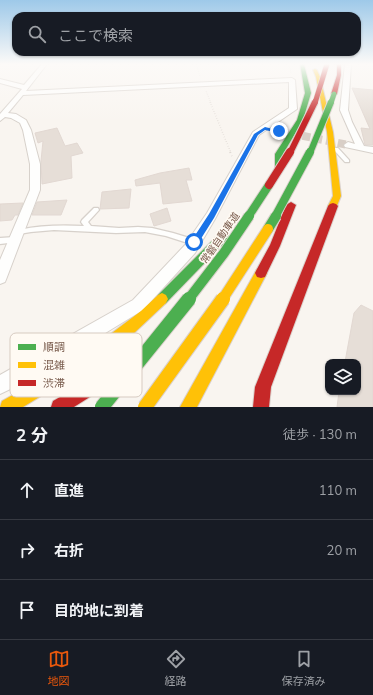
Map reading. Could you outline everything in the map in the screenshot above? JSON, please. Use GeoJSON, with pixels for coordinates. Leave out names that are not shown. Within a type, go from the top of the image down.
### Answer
{"type":"FeatureCollection","features":[{"type":"Feature","properties":{"kind":"highway"},"geometry":{"type":"LineString","coordinates":[[151,361],[164,342],[231,258],[279,183],[279,154],[300,120],[308,93],[306,83]]}},
{"type":"Feature","properties":{"kind":"highway"},"geometry":{"type":"LineString","coordinates":[[250,407],[263,387],[337,196],[330,132],[319,83]]}},
{"type":"Feature","properties":{"kind":"highway","name":"常磐自動車道"},"geometry":{"type":"LineString","coordinates":[[142,359],[224,253],[288,156],[317,99],[322,83]]}},
{"type":"Feature","properties":{"kind":"highway"},"geometry":{"type":"LineString","coordinates":[[188,407],[275,246],[330,108],[337,83]]}},
{"type":"Feature","properties":{"kind":"highway"},"geometry":{"type":"LineString","coordinates":[[145,407],[248,261],[280,211],[311,154]]}},
{"type":"Feature","properties":{"kind":"highway"},"geometry":{"type":"LineString","coordinates":[[122,333],[147,315],[213,249],[267,187]]}},
{"type":"Feature","properties":{"kind":"highway"},"geometry":{"type":"LineString","coordinates":[[142,356],[164,342]]}},
{"type":"Feature","properties":{"kind":"highway"},"geometry":{"type":"LineString","coordinates":[[261,407],[263,387]]}},
{"type":"Feature","properties":{"kind":"highway"},"geometry":{"type":"LineString","coordinates":[[8,407],[25,397]]}},
{"type":"Feature","properties":{"kind":"highway"},"geometry":{"type":"LineString","coordinates":[[59,407],[75,397]]}},
{"type":"Feature","properties":{"kind":"highway","name":"常磐自動車道"},"geometry":{"type":"LineString","coordinates":[[104,407],[112,397]]}},
{"type":"Feature","properties":{"kind":"highway"},"geometry":{"type":"LineString","coordinates":[[104,407],[118,397]]}},
{"type":"Feature","properties":{"kind":"street"},"geometry":{"type":"LineString","coordinates":[[11,83],[18,85],[24,91],[226,83]]}},
{"type":"Feature","properties":{"kind":"street"},"geometry":{"type":"LineString","coordinates":[[1,118],[30,83]]}},
{"type":"Feature","properties":{"kind":"street"},"geometry":{"type":"LineString","coordinates":[[90,333],[138,304],[190,250],[211,216],[256,134],[293,109],[292,83]]}},
{"type":"Feature","properties":{"kind":"street"},"geometry":{"type":"LineString","coordinates":[[346,83],[344,110],[348,122],[361,148]]}},
{"type":"Feature","properties":{"kind":"street"},"geometry":{"type":"LineString","coordinates":[[0,277],[35,190],[35,164],[27,130],[23,122],[13,116],[1,118]]}},
{"type":"Feature","properties":{"kind":"street"},"geometry":{"type":"LineString","coordinates":[[265,129],[279,131]]}},
{"type":"Feature","properties":{"kind":"street"},"geometry":{"type":"LineString","coordinates":[[348,146],[373,150]]}},
{"type":"Feature","properties":{"kind":"street"},"geometry":{"type":"LineString","coordinates":[[0,385],[10,380]]}},
{"type":"Feature","properties":{"kind":"lane"},"geometry":{"type":"LineString","coordinates":[[332,145],[347,161]]}},
{"type":"Feature","properties":{"kind":"lane"},"geometry":{"type":"LineString","coordinates":[[89,228],[84,222],[96,210]]}},
{"type":"Feature","properties":{"kind":"lane"},"geometry":{"type":"LineString","coordinates":[[0,241],[17,236],[35,228],[61,226],[114,230],[139,229],[167,233],[194,242]]}},
{"type":"Feature","properties":{"kind":"path"},"geometry":{"type":"LineString","coordinates":[[204,84],[237,169]]}},
{"type":"Feature","properties":{"kind":"building"},"geometry":{"type":"Polygon","coordinates":[[[352,88],[373,90],[373,145],[365,145],[361,128],[370,129],[352,88]]]}},
{"type":"Feature","properties":{"kind":"building"},"geometry":{"type":"Polygon","coordinates":[[[57,128],[65,146],[77,143],[83,153],[71,156],[72,178],[42,184],[41,161],[43,141],[38,143],[35,133],[57,128]]]}},
{"type":"Feature","properties":{"kind":"building"},"geometry":{"type":"Polygon","coordinates":[[[189,168],[192,180],[186,180],[192,201],[163,204],[160,183],[136,186],[135,180],[160,173],[189,168]]]}},
{"type":"Feature","properties":{"kind":"building"},"geometry":{"type":"Polygon","coordinates":[[[131,189],[129,208],[100,209],[102,192],[131,189]]]}},
{"type":"Feature","properties":{"kind":"building"},"geometry":{"type":"Polygon","coordinates":[[[67,200],[61,215],[32,215],[37,202],[67,200]]]}},
{"type":"Feature","properties":{"kind":"building"},"geometry":{"type":"Polygon","coordinates":[[[23,203],[18,215],[15,215],[12,220],[0,221],[0,204],[23,203]]]}},
{"type":"Feature","properties":{"kind":"building"},"geometry":{"type":"Polygon","coordinates":[[[167,208],[171,221],[154,226],[150,214],[167,208]]]}},
{"type":"Feature","properties":{"kind":"building"},"geometry":{"type":"Polygon","coordinates":[[[361,305],[373,311],[373,407],[337,407],[339,395],[361,395],[361,359],[346,359],[354,313],[361,305]]]}},
{"type":"Feature","properties":{"kind":"tunnel"},"geometry":{"type":"LineString","coordinates":[[279,131],[348,145]]}},
{"type":"Feature","properties":{"kind":"traffic: fast"},"geometry":{"type":"LineString","coordinates":[[279,170],[279,154],[300,120],[308,93],[306,83]]}},
{"type":"Feature","properties":{"kind":"traffic: fast"},"geometry":{"type":"LineString","coordinates":[[268,229],[305,163],[321,129],[334,94]]}},
{"type":"Feature","properties":{"kind":"traffic: fast"},"geometry":{"type":"LineString","coordinates":[[142,358],[224,253],[269,185]]}},
{"type":"Feature","properties":{"kind":"traffic: fast"},"geometry":{"type":"LineString","coordinates":[[162,299],[224,236]]}},
{"type":"Feature","properties":{"kind":"traffic: fast"},"geometry":{"type":"LineString","coordinates":[[102,407],[110,397]]}},
{"type":"Feature","properties":{"kind":"traffic: slow"},"geometry":{"type":"LineString","coordinates":[[319,83],[330,132],[337,196],[333,206]]}},
{"type":"Feature","properties":{"kind":"traffic: slow"},"geometry":{"type":"LineString","coordinates":[[145,407],[222,300],[268,229]]}},
{"type":"Feature","properties":{"kind":"traffic: slow"},"geometry":{"type":"LineString","coordinates":[[188,407],[261,273]]}},
{"type":"Feature","properties":{"kind":"traffic: slow"},"geometry":{"type":"LineString","coordinates":[[123,333],[162,299]]}},
{"type":"Feature","properties":{"kind":"traffic: slow"},"geometry":{"type":"LineString","coordinates":[[8,407],[25,397]]}},
{"type":"Feature","properties":{"kind":"traffic: jam"},"geometry":{"type":"LineString","coordinates":[[269,185],[288,156],[317,99],[322,83]]}},
{"type":"Feature","properties":{"kind":"traffic: jam"},"geometry":{"type":"LineString","coordinates":[[334,94],[337,83]]}},
{"type":"Feature","properties":{"kind":"traffic: jam"},"geometry":{"type":"LineString","coordinates":[[261,273],[275,246],[291,205]]}},
{"type":"Feature","properties":{"kind":"traffic: jam"},"geometry":{"type":"LineString","coordinates":[[261,407],[263,387],[333,206]]}},
{"type":"Feature","properties":{"kind":"traffic: jam"},"geometry":{"type":"LineString","coordinates":[[59,407],[75,397]]}},
{"type":"Feature","properties":{"kind":"route"},"geometry":{"type":"LineString","coordinates":[[194,242],[211,216],[256,134],[265,129],[279,131]]}}]}
